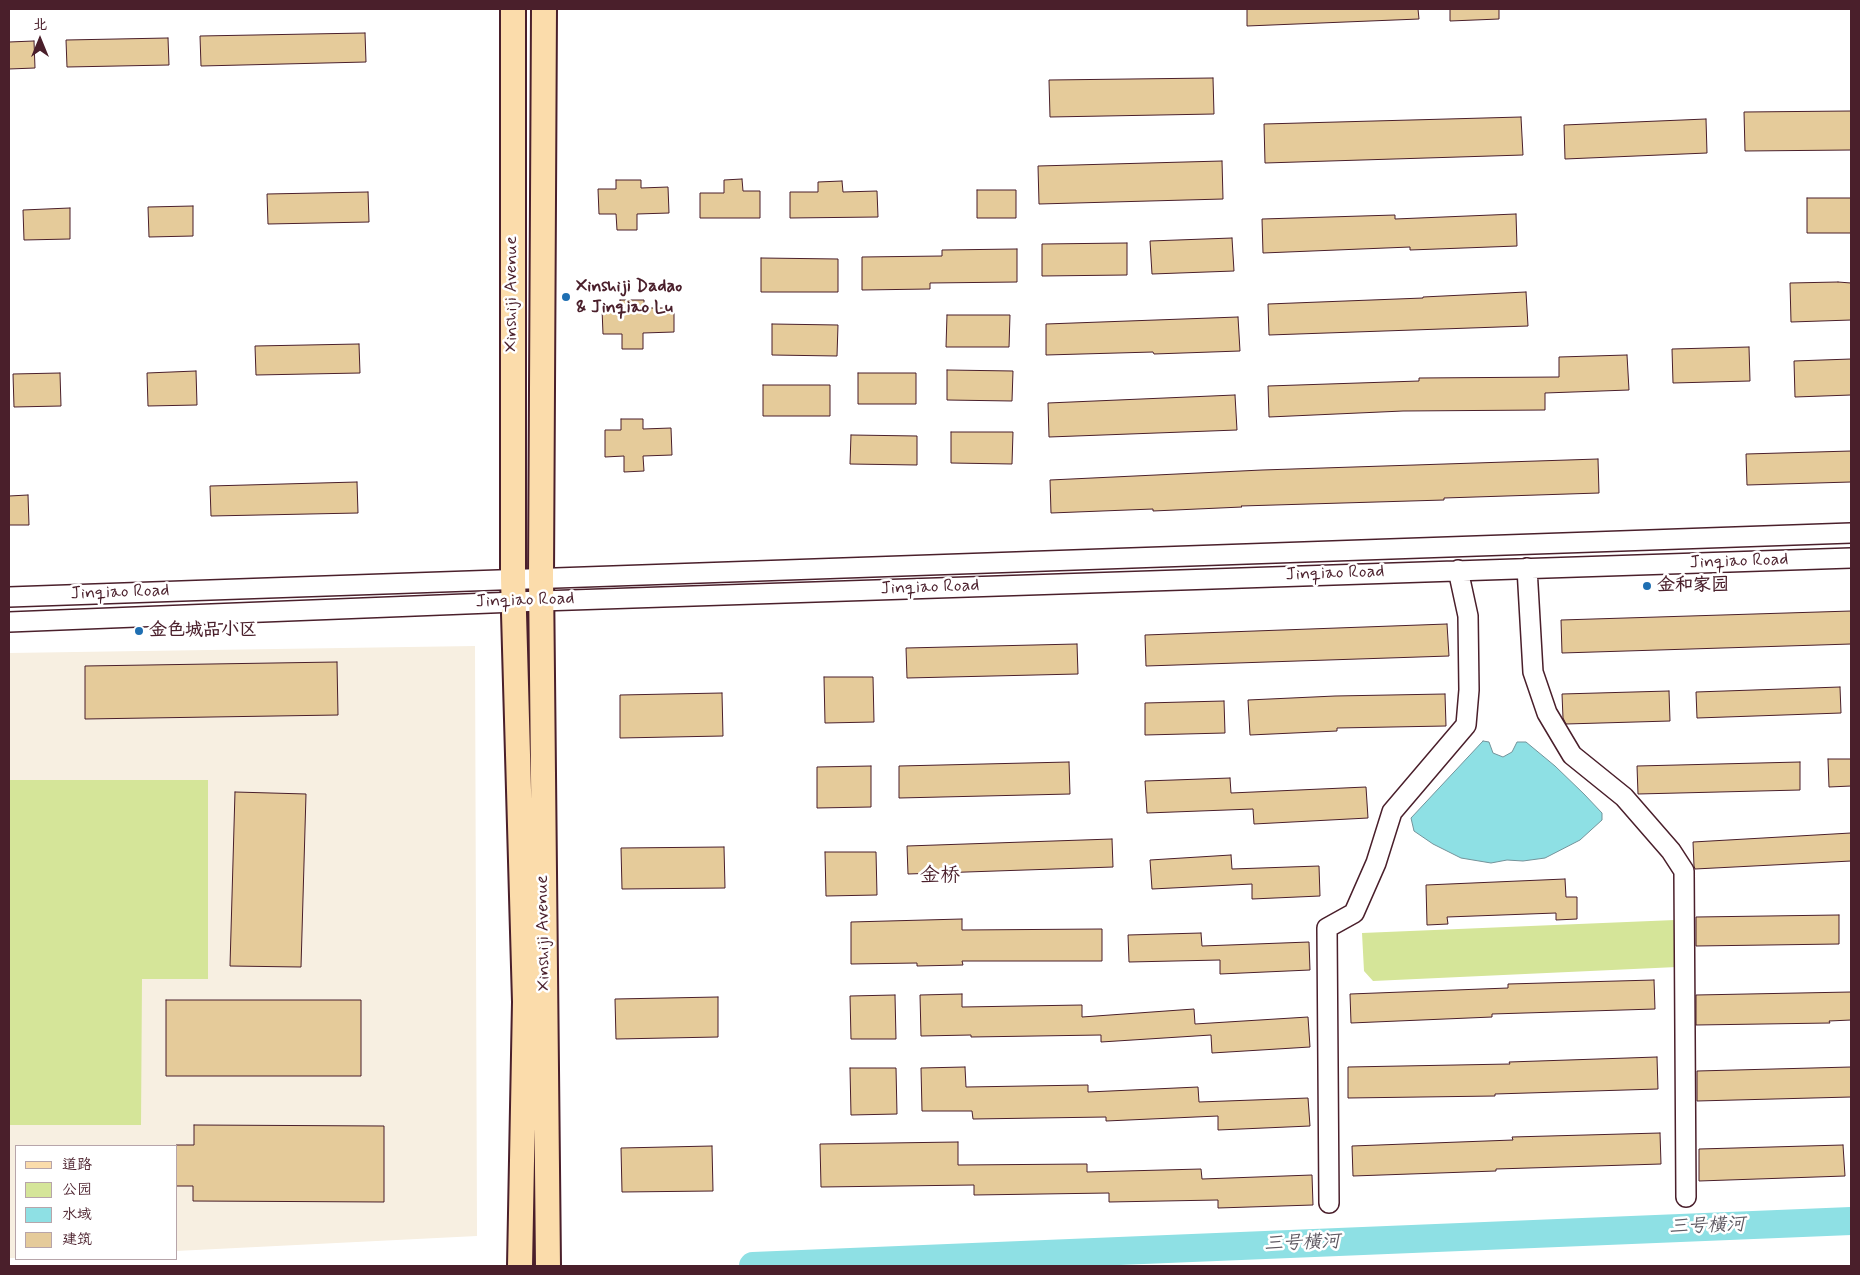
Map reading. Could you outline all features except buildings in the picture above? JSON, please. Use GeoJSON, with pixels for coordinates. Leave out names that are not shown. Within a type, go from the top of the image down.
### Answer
{"type":"FeatureCollection","features":[{"type":"Feature","properties":{"kind":"main road","name":"Xinshiji Avenue"},"geometry":{"type":"LineString","coordinates":[[513,9],[513,578],[525,1002],[520,1266]]}},
{"type":"Feature","properties":{"kind":"main road","name":"Xinshiji Avenue"},"geometry":{"type":"LineString","coordinates":[[544,9],[541,601],[548,1266]]}},
{"type":"Feature","properties":{"kind":"street","name":"Jinqiao Road"},"geometry":{"type":"LineString","coordinates":[[9,597],[541,577],[1851,533]]}},
{"type":"Feature","properties":{"kind":"street","name":"Jinqiao Road"},"geometry":{"type":"LineString","coordinates":[[9,622],[541,601],[1851,558]]}},
{"type":"Feature","properties":{"kind":"street"},"geometry":{"type":"LineString","coordinates":[[1528,568],[1533,672],[1547,713],[1572,755],[1624,797],[1671,851],[1684,871],[1686,1197]]}},
{"type":"Feature","properties":{"kind":"street"},"geometry":{"type":"LineString","coordinates":[[1329,1203],[1327,928],[1354,913],[1376,863],[1392,812],[1466,725],[1469,690],[1468,616],[1458,570]]}},
{"type":"Feature","properties":{"kind":"shaded area"},"geometry":{"type":"Polygon","coordinates":[[[475,646],[477,1236],[178,1251],[178,1145],[15,1145],[15,1258],[9,1258],[9,653],[475,646]]]}},
{"type":"Feature","properties":{"kind":"green space"},"geometry":{"type":"Polygon","coordinates":[[[9,780],[208,780],[208,979],[142,979],[141,1125],[9,1125],[9,780]]]}},
{"type":"Feature","properties":{"kind":"green space"},"geometry":{"type":"Polygon","coordinates":[[[1675,920],[1679,956],[1677,967],[1373,981],[1364,971],[1362,933],[1675,920]]]}},
{"type":"Feature","properties":{"kind":"water"},"geometry":{"type":"Polygon","coordinates":[[[1483,741],[1489,742],[1493,753],[1503,757],[1512,752],[1517,742],[1526,742],[1584,794],[1602,813],[1602,820],[1580,840],[1545,858],[1523,861],[1507,860],[1491,863],[1461,858],[1433,844],[1414,831],[1411,818],[1483,741]]]}},
{"type":"Feature","properties":{"kind":"waterway","name":"三号横河"},"geometry":{"type":"LineString","coordinates":[[753,1266],[1851,1221]]}},
{"type":"Feature","properties":{"kind":"place","name":"Xinshiji Dadao & Jinqiao Lu"},"geometry":{"type":"Point","coordinates":[566,297]}},
{"type":"Feature","properties":{"kind":"place","name":"金和家园"},"geometry":{"type":"Point","coordinates":[1647,586]}},
{"type":"Feature","properties":{"kind":"place","name":"金色城品小区"},"geometry":{"type":"Point","coordinates":[139,631]}},
{"type":"Feature","properties":{"kind":"district","name":"金桥"},"geometry":{"type":"Point","coordinates":[940,877]}}]}
